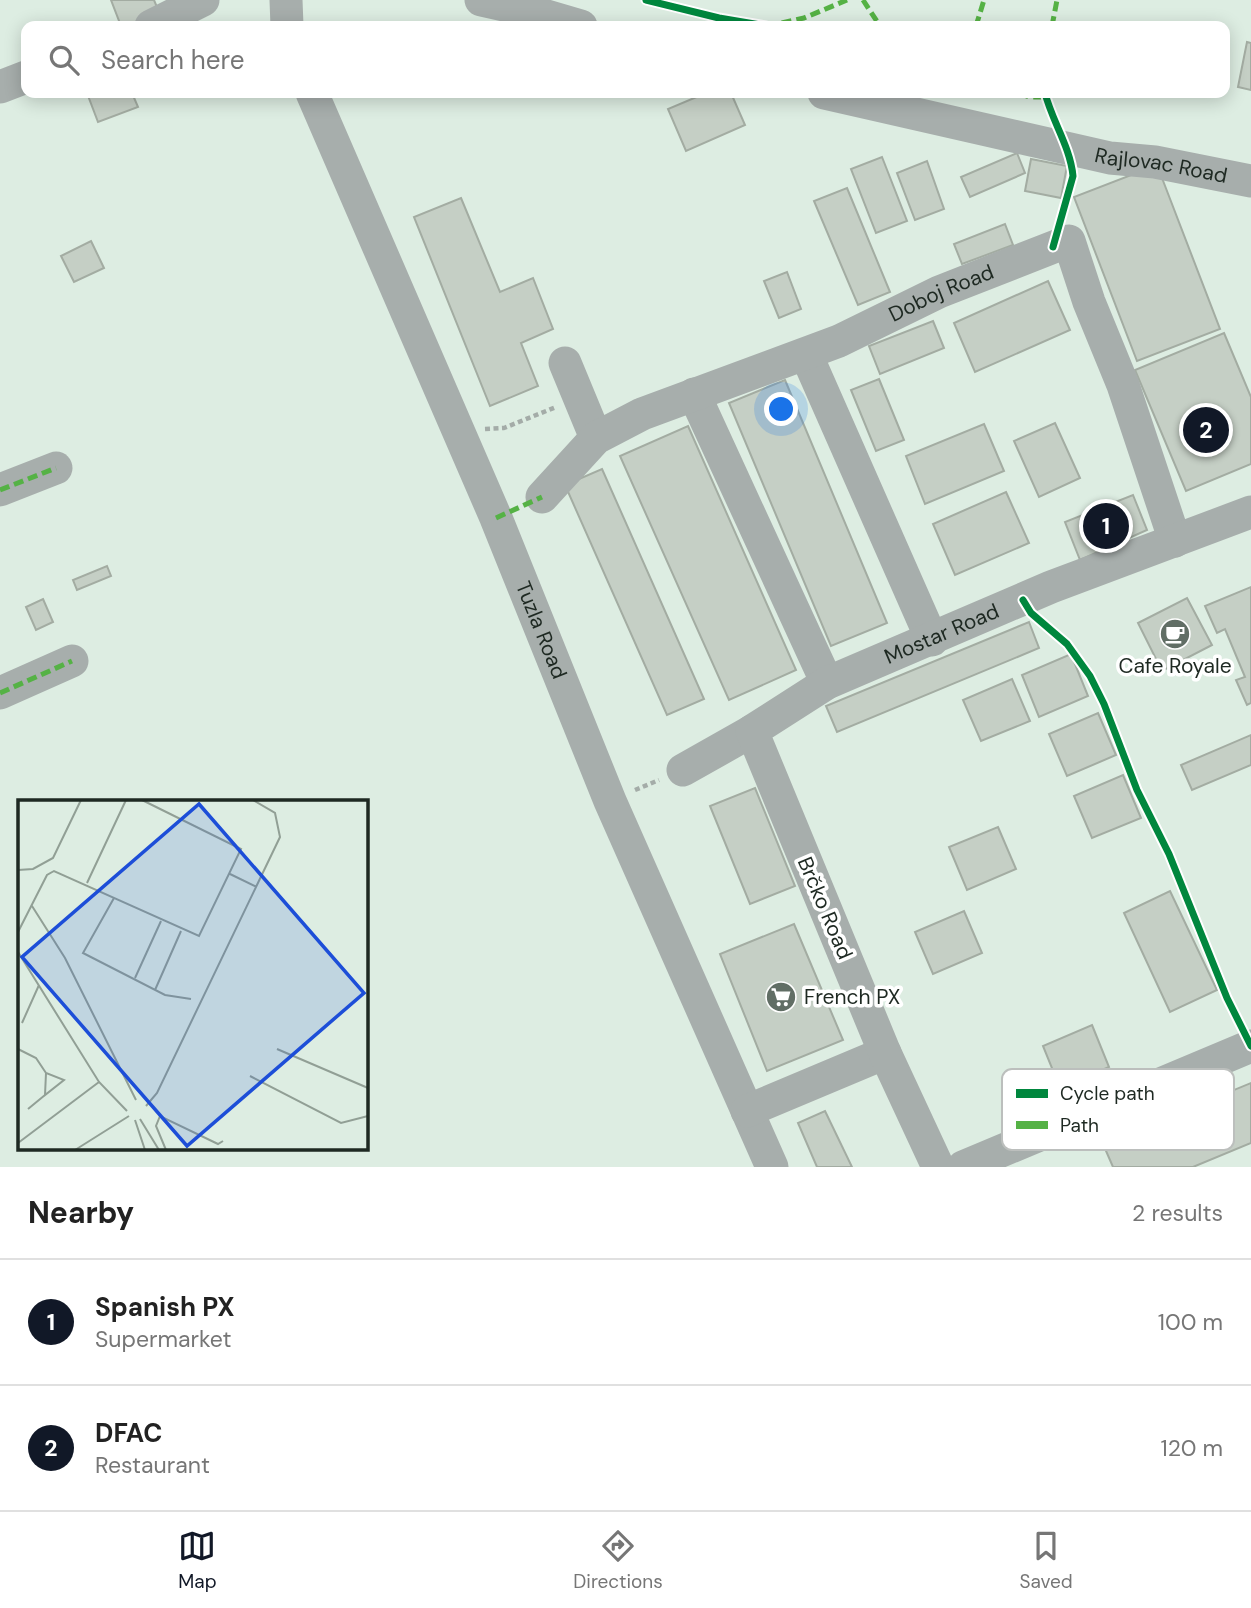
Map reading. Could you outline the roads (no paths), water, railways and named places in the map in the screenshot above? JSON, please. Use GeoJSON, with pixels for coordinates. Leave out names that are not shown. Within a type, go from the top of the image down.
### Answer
{"type":"FeatureCollection","features":[{"type":"Feature","properties":{"kind":"street"},"geometry":{"type":"LineString","coordinates":[[162,21],[203,0]]}},
{"type":"Feature","properties":{"kind":"street"},"geometry":{"type":"LineString","coordinates":[[286,0],[287,21]]}},
{"type":"Feature","properties":{"kind":"street"},"geometry":{"type":"LineString","coordinates":[[481,0],[564,21]]}},
{"type":"Feature","properties":{"kind":"street"},"geometry":{"type":"LineString","coordinates":[[0,87],[21,79]]}},
{"type":"Feature","properties":{"kind":"street","name":"Tuzla Road"},"geometry":{"type":"LineString","coordinates":[[314,98],[496,518],[610,801],[772,1167]]}},
{"type":"Feature","properties":{"kind":"street","name":"Rajlovac Road"},"geometry":{"type":"LineString","coordinates":[[846,98],[1110,158],[1155,162],[1251,181]]}},
{"type":"Feature","properties":{"kind":"street","name":"Doboj Road"},"geometry":{"type":"LineString","coordinates":[[542,497],[596,438],[642,414],[839,341],[939,292],[1069,241],[1089,302],[1124,384],[1175,541]]}},
{"type":"Feature","properties":{"kind":"street"},"geometry":{"type":"LineString","coordinates":[[806,354],[932,640]]}},
{"type":"Feature","properties":{"kind":"street"},"geometry":{"type":"LineString","coordinates":[[565,363],[596,438]]}},
{"type":"Feature","properties":{"kind":"street"},"geometry":{"type":"LineString","coordinates":[[694,394],[827,683]]}},
{"type":"Feature","properties":{"kind":"street"},"geometry":{"type":"LineString","coordinates":[[0,490],[56,468]]}},
{"type":"Feature","properties":{"kind":"street","name":"Mostar Road"},"geometry":{"type":"LineString","coordinates":[[683,770],[752,731],[827,683],[1051,587],[1251,512]]}},
{"type":"Feature","properties":{"kind":"street"},"geometry":{"type":"LineString","coordinates":[[0,693],[72,660]]}},
{"type":"Feature","properties":{"kind":"street","name":"Brčko Road"},"geometry":{"type":"LineString","coordinates":[[752,731],[886,1053],[939,1167]]}},
{"type":"Feature","properties":{"kind":"street"},"geometry":{"type":"LineString","coordinates":[[1196,1069],[1251,1046]]}},
{"type":"Feature","properties":{"kind":"street"},"geometry":{"type":"LineString","coordinates":[[747,1111],[886,1053]]}},
{"type":"Feature","properties":{"kind":"street"},"geometry":{"type":"LineString","coordinates":[[963,1167],[1003,1150]]}},
{"type":"Feature","properties":{"kind":"place","name":"DFAC"},"geometry":{"type":"Point","coordinates":[1206,430]}},
{"type":"Feature","properties":{"kind":"place","name":"Spanish PX"},"geometry":{"type":"Point","coordinates":[1106,526]}},
{"type":"Feature","properties":{"kind":"place","name":"Cafe Royale"},"geometry":{"type":"Point","coordinates":[1175,634]}},
{"type":"Feature","properties":{"kind":"place","name":"French PX"},"geometry":{"type":"Point","coordinates":[781,997]}}]}
